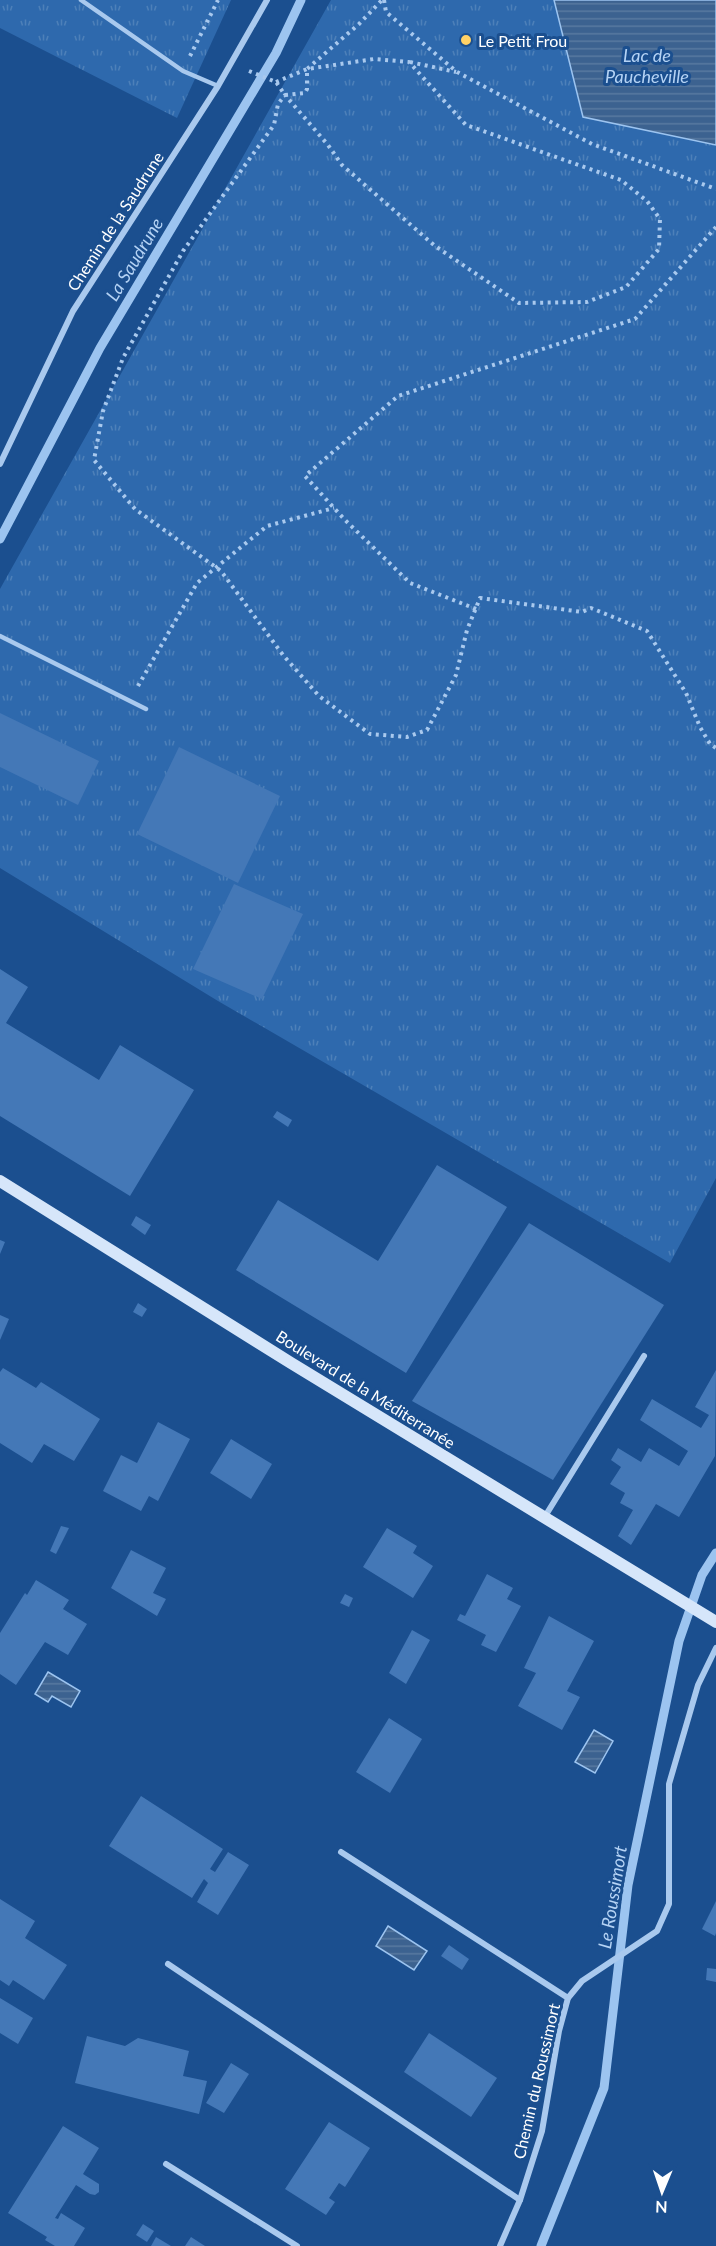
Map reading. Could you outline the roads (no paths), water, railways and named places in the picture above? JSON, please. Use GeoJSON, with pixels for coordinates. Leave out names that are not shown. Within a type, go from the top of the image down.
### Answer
{"type":"FeatureCollection","features":[{"type":"Feature","properties":{"kind":"main road","name":"Boulevard de la Méditerranée"},"geometry":{"type":"LineString","coordinates":[[0,1181],[544,1518],[712,1619]]}},
{"type":"Feature","properties":{"kind":"street","name":"Chemin de la Saudrune"},"geometry":{"type":"LineString","coordinates":[[0,464],[73,311],[218,86],[267,0]]}},
{"type":"Feature","properties":{"kind":"street"},"geometry":{"type":"LineString","coordinates":[[544,1518],[644,1356]]}},
{"type":"Feature","properties":{"kind":"street","name":"Chemin du Roussimort"},"geometry":{"type":"LineString","coordinates":[[500,2246],[520,2200],[542,2131],[559,2031],[568,1998],[582,1981],[657,1931],[669,1904],[669,1785],[698,1685],[716,1648]]}},
{"type":"Feature","properties":{"kind":"street"},"geometry":{"type":"LineString","coordinates":[[341,1852],[568,1998]]}},
{"type":"Feature","properties":{"kind":"street"},"geometry":{"type":"LineString","coordinates":[[168,1964],[520,2200]]}},
{"type":"Feature","properties":{"kind":"street"},"geometry":{"type":"LineString","coordinates":[[166,2164],[297,2246]]}},
{"type":"Feature","properties":{"kind":"lane"},"geometry":{"type":"LineString","coordinates":[[81,0],[183,71],[218,86]]}},
{"type":"Feature","properties":{"kind":"lane"},"geometry":{"type":"LineString","coordinates":[[0,636],[146,709]]}},
{"type":"Feature","properties":{"kind":"water","name":"Lac de Paucheville"},"geometry":{"type":"Polygon","coordinates":[[[554,0],[716,0],[716,145],[583,117],[554,0]]]}},
{"type":"Feature","properties":{"kind":"water"},"geometry":{"type":"Polygon","coordinates":[[[48,1672],[80,1691],[71,1707],[52,1696],[48,1702],[35,1694],[48,1672]]]}},
{"type":"Feature","properties":{"kind":"water"},"geometry":{"type":"Polygon","coordinates":[[[594,1730],[613,1741],[595,1773],[575,1762],[594,1730]]]}},
{"type":"Feature","properties":{"kind":"water"},"geometry":{"type":"Polygon","coordinates":[[[388,1926],[427,1951],[414,1970],[376,1946],[388,1926]]]}},
{"type":"Feature","properties":{"kind":"waterway","name":"La Saudrune"},"geometry":{"type":"LineString","coordinates":[[0,539],[100,348],[276,53],[301,0]]}},
{"type":"Feature","properties":{"kind":"waterway","name":"Le Roussimort"},"geometry":{"type":"LineString","coordinates":[[541,2246],[604,2088],[628,1885],[679,1641],[702,1575],[716,1553]]}},
{"type":"Feature","properties":{"kind":"place","name":"Le Petit Frou"},"geometry":{"type":"Point","coordinates":[466,40]}}]}
